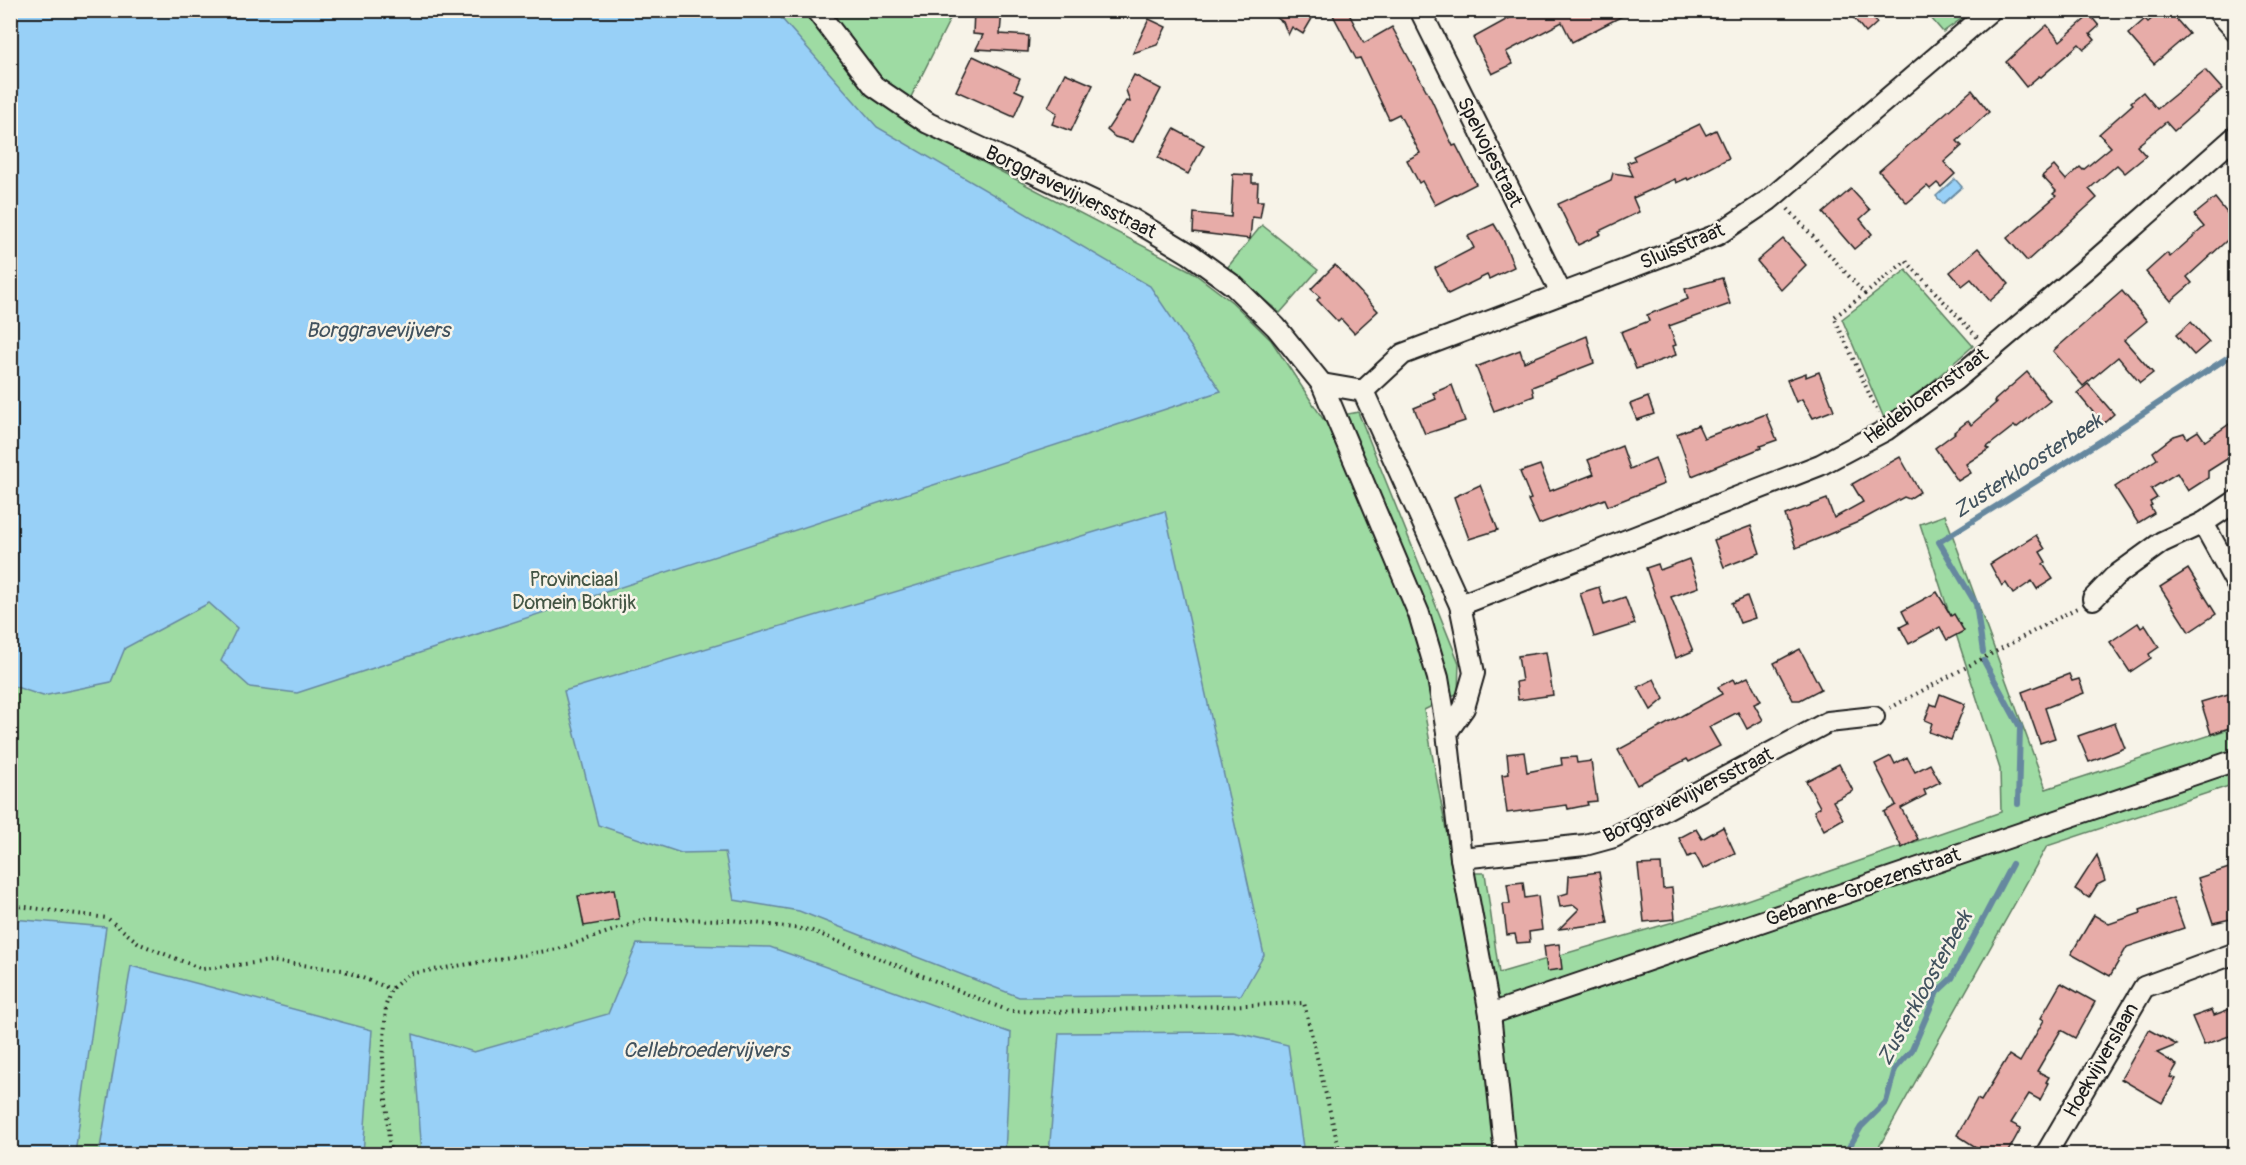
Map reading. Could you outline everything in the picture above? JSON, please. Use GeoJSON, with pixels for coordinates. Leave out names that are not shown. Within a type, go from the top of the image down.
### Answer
{"type":"FeatureCollection","features":[{"type":"Feature","properties":{"kind":"street","name":"Borggravevijversstraat"},"geometry":{"type":"LineString","coordinates":[[816,10],[874,87],[928,123],[1132,219],[1190,254],[1243,294],[1276,327],[1322,384],[1419,614],[1437,678],[1447,732],[1461,858],[1490,1014],[1505,1155]]}},
{"type":"Feature","properties":{"kind":"street","name":"Spelvojestraat"},"geometry":{"type":"LineString","coordinates":[[1420,10],[1561,293]]}},
{"type":"Feature","properties":{"kind":"street","name":"Sluisstraat"},"geometry":{"type":"LineString","coordinates":[[1363,391],[1403,354],[1717,235],[1775,195],[1991,10]]}},
{"type":"Feature","properties":{"kind":"street"},"geometry":{"type":"LineString","coordinates":[[2217,10],[2235,31]]}},
{"type":"Feature","properties":{"kind":"street","name":"Heidebloemstraat"},"geometry":{"type":"LineString","coordinates":[[1460,605],[1820,465],[1886,430],[1955,380],[1990,351],[2235,136]]}},
{"type":"Feature","properties":{"kind":"street"},"geometry":{"type":"LineString","coordinates":[[1322,384],[1363,391],[1460,605],[1474,673],[1464,708],[1447,732]]}},
{"type":"Feature","properties":{"kind":"street"},"geometry":{"type":"LineString","coordinates":[[2093,599],[2114,577],[2162,542],[2203,523],[2235,501]]}},
{"type":"Feature","properties":{"kind":"street"},"geometry":{"type":"LineString","coordinates":[[2203,523],[2235,583]]}},
{"type":"Feature","properties":{"kind":"street","name":"Borggravevijversstraat"},"geometry":{"type":"LineString","coordinates":[[1461,858],[1585,845],[1614,837],[1828,722],[1874,717]]}},
{"type":"Feature","properties":{"kind":"street","name":"Gebanne-Groezenstraat"},"geometry":{"type":"LineString","coordinates":[[1490,1014],[2235,760]]}},
{"type":"Feature","properties":{"kind":"street","name":"Hoekvijverslaan"},"geometry":{"type":"LineString","coordinates":[[2046,1155],[2144,987],[2235,953]]}},
{"type":"Feature","properties":{"kind":"path"},"geometry":{"type":"LineString","coordinates":[[1775,195],[1865,294]]}},
{"type":"Feature","properties":{"kind":"path"},"geometry":{"type":"LineString","coordinates":[[1886,430],[1834,317],[1906,261],[1990,351]]}},
{"type":"Feature","properties":{"kind":"path"},"geometry":{"type":"LineString","coordinates":[[1874,717],[2093,599]]}},
{"type":"Feature","properties":{"kind":"path"},"geometry":{"type":"LineString","coordinates":[[10,912],[18,906],[107,918],[140,944],[202,969],[272,961],[342,970],[391,989]]}},
{"type":"Feature","properties":{"kind":"path"},"geometry":{"type":"LineString","coordinates":[[390,1155],[382,1058],[386,1005],[391,989],[409,974],[558,949],[646,919],[731,920],[810,930],[1009,1011],[1056,1012],[1304,1003],[1339,1149],[1345,1155]]}},
{"type":"Feature","properties":{"kind":"green space","name":"Provinciaal Domein Bokrijk"},"geometry":{"type":"Polygon","coordinates":[[[10,11],[954,11],[902,115],[950,145],[1191,271],[1232,302],[1271,340],[1323,419],[1358,412],[1459,663],[1458,693],[1424,710],[1454,873],[1485,873],[1499,973],[1738,903],[2001,812],[2000,769],[1920,524],[1945,515],[2046,789],[2235,727],[2235,784],[2047,846],[1875,1154],[11,1154],[10,11]]]}},
{"type":"Feature","properties":{"kind":"green space"},"geometry":{"type":"Polygon","coordinates":[[[1925,11],[1972,11],[1943,32],[1925,11]]]}},
{"type":"Feature","properties":{"kind":"green space"},"geometry":{"type":"Polygon","coordinates":[[[1262,225],[1318,270],[1280,313],[1227,268],[1262,225]]]}},
{"type":"Feature","properties":{"kind":"green space"},"geometry":{"type":"Polygon","coordinates":[[[1906,270],[1973,346],[1925,388],[1884,418],[1842,319],[1906,270]]]}},
{"type":"Feature","properties":{"kind":"water","name":"Borggravevijvers"},"geometry":{"type":"Polygon","coordinates":[[[11,10],[775,11],[877,127],[1150,286],[1221,391],[297,693],[250,687],[221,661],[237,628],[209,603],[125,648],[111,682],[43,696],[10,685],[11,10]]]}},
{"type":"Feature","properties":{"kind":"water"},"geometry":{"type":"Polygon","coordinates":[[[1955,179],[1962,187],[1943,204],[1936,196],[1955,179]]]}},
{"type":"Feature","properties":{"kind":"water"},"geometry":{"type":"Polygon","coordinates":[[[1165,511],[1264,955],[1241,995],[1019,997],[799,911],[734,900],[725,852],[681,853],[598,825],[564,691],[1165,511]]]}},
{"type":"Feature","properties":{"kind":"water"},"geometry":{"type":"Polygon","coordinates":[[[12,919],[106,927],[75,1154],[11,1154],[10,921],[12,919]]]}},
{"type":"Feature","properties":{"kind":"water","name":"Cellebroedervijvers"},"geometry":{"type":"Polygon","coordinates":[[[637,944],[770,947],[1011,1033],[1005,1154],[422,1154],[413,1034],[474,1052],[608,1014],[637,944]]]}},
{"type":"Feature","properties":{"kind":"water"},"geometry":{"type":"Polygon","coordinates":[[[131,966],[372,1030],[363,1154],[99,1154],[131,966]]]}},
{"type":"Feature","properties":{"kind":"water"},"geometry":{"type":"Polygon","coordinates":[[[1233,1032],[1288,1045],[1304,1154],[1049,1154],[1059,1033],[1233,1032]]]}},
{"type":"Feature","properties":{"kind":"building"},"geometry":{"type":"Polygon","coordinates":[[[974,10],[1002,10],[1000,34],[1029,36],[1028,52],[976,49],[983,35],[973,34],[974,10]]]}},
{"type":"Feature","properties":{"kind":"building"},"geometry":{"type":"Polygon","coordinates":[[[1264,10],[1317,10],[1303,34],[1292,27],[1288,35],[1283,22],[1264,10]]]}},
{"type":"Feature","properties":{"kind":"building"},"geometry":{"type":"Polygon","coordinates":[[[1337,10],[1347,10],[1364,43],[1392,27],[1431,99],[1453,146],[1456,145],[1476,184],[1435,205],[1422,181],[1419,183],[1407,160],[1420,153],[1399,114],[1389,119],[1360,58],[1356,59],[1332,13],[1337,10]]]}},
{"type":"Feature","properties":{"kind":"building"},"geometry":{"type":"Polygon","coordinates":[[[1524,10],[1634,10],[1572,42],[1562,22],[1506,52],[1513,64],[1492,74],[1473,38],[1524,10]]]}},
{"type":"Feature","properties":{"kind":"building"},"geometry":{"type":"Polygon","coordinates":[[[1847,10],[1867,10],[1877,23],[1866,33],[1847,10]]]}},
{"type":"Feature","properties":{"kind":"building"},"geometry":{"type":"Polygon","coordinates":[[[2161,11],[2166,16],[2170,12],[2189,34],[2154,64],[2128,34],[2145,19],[2148,22],[2161,11]]]}},
{"type":"Feature","properties":{"kind":"building"},"geometry":{"type":"Polygon","coordinates":[[[2090,15],[2099,26],[2090,34],[2095,40],[2084,49],[2079,44],[2026,87],[2006,62],[2047,25],[2060,41],[2090,15]]]}},
{"type":"Feature","properties":{"kind":"building"},"geometry":{"type":"Polygon","coordinates":[[[1149,19],[1166,27],[1157,45],[1133,53],[1149,19]]]}},
{"type":"Feature","properties":{"kind":"building"},"geometry":{"type":"Polygon","coordinates":[[[973,56],[1020,78],[1015,90],[1024,94],[1014,117],[956,91],[973,56]]]}},
{"type":"Feature","properties":{"kind":"building"},"geometry":{"type":"Polygon","coordinates":[[[2205,70],[2222,89],[2174,131],[2166,122],[2137,146],[2146,156],[2125,173],[2117,165],[2089,189],[2097,198],[2027,261],[2007,238],[2056,196],[2053,194],[2056,191],[2042,176],[2054,166],[2066,180],[2080,167],[2083,170],[2111,147],[2099,134],[2143,92],[2157,109],[2205,70]]]}},
{"type":"Feature","properties":{"kind":"building"},"geometry":{"type":"Polygon","coordinates":[[[1065,73],[1093,85],[1071,131],[1052,124],[1057,113],[1048,107],[1065,73]]]}},
{"type":"Feature","properties":{"kind":"building"},"geometry":{"type":"Polygon","coordinates":[[[1134,75],[1161,89],[1133,142],[1115,137],[1107,130],[1126,101],[1130,102],[1126,90],[1134,75]]]}},
{"type":"Feature","properties":{"kind":"building"},"geometry":{"type":"Polygon","coordinates":[[[1972,90],[1989,112],[1957,141],[1962,146],[1944,162],[1955,174],[1941,187],[1937,183],[1930,189],[1927,186],[1907,203],[1879,171],[1972,90]]]}},
{"type":"Feature","properties":{"kind":"building"},"geometry":{"type":"Polygon","coordinates":[[[1700,124],[1706,135],[1716,130],[1729,158],[1688,180],[1687,178],[1676,183],[1675,179],[1633,198],[1639,212],[1599,231],[1601,234],[1578,245],[1558,204],[1611,180],[1613,173],[1633,176],[1627,163],[1635,160],[1633,156],[1700,124]]]}},
{"type":"Feature","properties":{"kind":"building"},"geometry":{"type":"Polygon","coordinates":[[[1174,129],[1204,145],[1188,174],[1158,158],[1174,129]]]}},
{"type":"Feature","properties":{"kind":"building"},"geometry":{"type":"Polygon","coordinates":[[[1233,174],[1252,175],[1252,183],[1258,183],[1257,201],[1263,201],[1260,218],[1252,217],[1250,239],[1193,232],[1194,213],[1231,217],[1233,174]]]}},
{"type":"Feature","properties":{"kind":"building"},"geometry":{"type":"Polygon","coordinates":[[[1851,189],[1870,210],[1860,219],[1872,234],[1854,249],[1823,213],[1851,189]]]}},
{"type":"Feature","properties":{"kind":"building"},"geometry":{"type":"Polygon","coordinates":[[[2215,198],[2227,213],[2235,205],[2235,233],[2187,277],[2192,283],[2171,301],[2146,272],[2167,253],[2170,257],[2204,227],[2194,215],[2215,198]]]}},
{"type":"Feature","properties":{"kind":"building"},"geometry":{"type":"Polygon","coordinates":[[[1494,224],[1503,239],[1514,267],[1489,279],[1487,275],[1448,294],[1435,268],[1474,248],[1468,236],[1494,224]]]}},
{"type":"Feature","properties":{"kind":"building"},"geometry":{"type":"Polygon","coordinates":[[[1783,239],[1806,265],[1781,290],[1757,261],[1783,239]]]}},
{"type":"Feature","properties":{"kind":"building"},"geometry":{"type":"Polygon","coordinates":[[[1978,248],[2009,284],[1990,301],[1971,279],[1962,286],[1950,272],[1978,248]]]}},
{"type":"Feature","properties":{"kind":"building"},"geometry":{"type":"Polygon","coordinates":[[[1335,265],[1378,311],[1354,333],[1341,319],[1338,322],[1317,300],[1320,297],[1311,289],[1335,265]]]}},
{"type":"Feature","properties":{"kind":"building"},"geometry":{"type":"Polygon","coordinates":[[[1722,278],[1730,304],[1669,326],[1676,345],[1673,346],[1676,355],[1636,369],[1621,332],[1649,321],[1647,315],[1688,299],[1685,289],[1722,278]]]}},
{"type":"Feature","properties":{"kind":"building"},"geometry":{"type":"Polygon","coordinates":[[[2122,291],[2147,321],[2124,340],[2153,373],[2140,383],[2118,357],[2083,386],[2053,351],[2122,291]]]}},
{"type":"Feature","properties":{"kind":"building"},"geometry":{"type":"Polygon","coordinates":[[[2191,322],[2209,342],[2194,355],[2176,335],[2191,322]]]}},
{"type":"Feature","properties":{"kind":"building"},"geometry":{"type":"Polygon","coordinates":[[[1587,336],[1594,363],[1532,387],[1534,396],[1494,411],[1476,367],[1520,350],[1524,362],[1587,336]]]}},
{"type":"Feature","properties":{"kind":"building"},"geometry":{"type":"Polygon","coordinates":[[[1819,372],[1834,410],[1813,418],[1802,399],[1796,402],[1787,380],[1806,373],[1806,377],[1819,372]]]}},
{"type":"Feature","properties":{"kind":"building"},"geometry":{"type":"Polygon","coordinates":[[[2027,372],[2050,401],[1987,447],[1989,449],[1966,464],[1971,473],[1958,481],[1935,448],[1968,421],[1971,425],[2027,372]]]}},
{"type":"Feature","properties":{"kind":"building"},"geometry":{"type":"Polygon","coordinates":[[[2088,384],[2114,414],[2103,424],[2077,393],[2088,384]]]}},
{"type":"Feature","properties":{"kind":"building"},"geometry":{"type":"Polygon","coordinates":[[[1452,385],[1465,421],[1425,434],[1414,408],[1436,399],[1433,393],[1452,385]]]}},
{"type":"Feature","properties":{"kind":"building"},"geometry":{"type":"Polygon","coordinates":[[[1648,397],[1654,414],[1637,420],[1630,404],[1648,397]]]}},
{"type":"Feature","properties":{"kind":"building"},"geometry":{"type":"Polygon","coordinates":[[[1766,414],[1777,440],[1692,476],[1677,434],[1698,425],[1704,438],[1766,414]]]}},
{"type":"Feature","properties":{"kind":"building"},"geometry":{"type":"Polygon","coordinates":[[[2235,420],[2235,454],[2208,471],[2208,478],[2188,491],[2177,473],[2151,489],[2157,498],[2150,502],[2154,513],[2138,523],[2115,487],[2157,459],[2153,452],[2174,436],[2184,433],[2187,438],[2198,431],[2205,441],[2235,420]]]}},
{"type":"Feature","properties":{"kind":"building"},"geometry":{"type":"Polygon","coordinates":[[[1622,446],[1630,469],[1655,458],[1664,484],[1608,506],[1605,499],[1539,524],[1528,500],[1531,499],[1520,472],[1540,465],[1550,491],[1594,474],[1588,460],[1622,446]]]}},
{"type":"Feature","properties":{"kind":"building"},"geometry":{"type":"Polygon","coordinates":[[[1900,457],[1920,492],[1909,499],[1904,497],[1856,523],[1796,548],[1785,515],[1827,499],[1834,518],[1863,502],[1852,484],[1900,457]]]}},
{"type":"Feature","properties":{"kind":"building"},"geometry":{"type":"Polygon","coordinates":[[[1480,485],[1498,530],[1469,539],[1454,497],[1480,485]]]}},
{"type":"Feature","properties":{"kind":"building"},"geometry":{"type":"Polygon","coordinates":[[[1751,526],[1760,553],[1724,567],[1714,540],[1751,526]]]}},
{"type":"Feature","properties":{"kind":"building"},"geometry":{"type":"Polygon","coordinates":[[[2036,535],[2045,549],[2040,552],[2046,562],[2043,564],[2053,579],[2037,589],[2032,581],[2013,594],[2006,583],[2002,586],[1990,564],[2036,535]]]}},
{"type":"Feature","properties":{"kind":"building"},"geometry":{"type":"Polygon","coordinates":[[[1689,559],[1699,587],[1671,597],[1693,651],[1676,658],[1646,568],[1658,564],[1660,570],[1689,559]]]}},
{"type":"Feature","properties":{"kind":"building"},"geometry":{"type":"Polygon","coordinates":[[[2188,569],[2216,614],[2189,632],[2160,587],[2188,569]]]}},
{"type":"Feature","properties":{"kind":"building"},"geometry":{"type":"Polygon","coordinates":[[[1599,587],[1604,604],[1625,597],[1635,624],[1594,637],[1580,593],[1599,587]]]}},
{"type":"Feature","properties":{"kind":"building"},"geometry":{"type":"Polygon","coordinates":[[[1937,592],[1951,616],[1954,614],[1964,631],[1947,640],[1940,627],[1909,644],[1900,627],[1908,623],[1902,611],[1937,592]]]}},
{"type":"Feature","properties":{"kind":"building"},"geometry":{"type":"Polygon","coordinates":[[[1747,596],[1755,618],[1740,623],[1732,603],[1747,596]]]}},
{"type":"Feature","properties":{"kind":"building"},"geometry":{"type":"Polygon","coordinates":[[[2138,623],[2141,628],[2145,625],[2159,647],[2149,654],[2151,658],[2130,672],[2110,642],[2138,623]]]}},
{"type":"Feature","properties":{"kind":"building"},"geometry":{"type":"Polygon","coordinates":[[[1800,649],[1821,689],[1800,700],[1793,700],[1774,663],[1800,649]]]}},
{"type":"Feature","properties":{"kind":"building"},"geometry":{"type":"Polygon","coordinates":[[[1546,652],[1553,695],[1518,700],[1516,682],[1522,681],[1518,656],[1546,652]]]}},
{"type":"Feature","properties":{"kind":"building"},"geometry":{"type":"Polygon","coordinates":[[[2069,674],[2072,681],[2079,679],[2084,693],[2045,708],[2055,738],[2040,743],[2022,692],[2069,674]]]}},
{"type":"Feature","properties":{"kind":"building"},"geometry":{"type":"Polygon","coordinates":[[[1748,677],[1761,701],[1754,704],[1763,720],[1747,729],[1738,712],[1709,727],[1720,746],[1689,762],[1687,759],[1637,785],[1618,750],[1722,694],[1718,687],[1733,679],[1735,683],[1748,677]]]}},
{"type":"Feature","properties":{"kind":"building"},"geometry":{"type":"Polygon","coordinates":[[[1654,679],[1664,699],[1651,710],[1638,687],[1654,679]]]}},
{"type":"Feature","properties":{"kind":"building"},"geometry":{"type":"Polygon","coordinates":[[[2235,692],[2235,726],[2211,734],[2201,702],[2235,692]]]}},
{"type":"Feature","properties":{"kind":"building"},"geometry":{"type":"Polygon","coordinates":[[[1940,694],[1965,704],[1951,740],[1929,732],[1932,723],[1925,720],[1931,704],[1936,706],[1940,694]]]}},
{"type":"Feature","properties":{"kind":"building"},"geometry":{"type":"Polygon","coordinates":[[[2115,723],[2125,748],[2089,762],[2078,736],[2115,723]]]}},
{"type":"Feature","properties":{"kind":"building"},"geometry":{"type":"Polygon","coordinates":[[[1524,752],[1527,772],[1562,765],[1561,758],[1576,757],[1577,763],[1591,761],[1597,801],[1568,809],[1567,805],[1507,813],[1502,775],[1509,774],[1507,754],[1524,752]]]}},
{"type":"Feature","properties":{"kind":"building"},"geometry":{"type":"Polygon","coordinates":[[[1891,756],[1895,764],[1907,757],[1915,772],[1930,764],[1940,782],[1924,790],[1926,795],[1901,808],[1918,839],[1902,848],[1884,812],[1896,805],[1875,764],[1891,756]]]}},
{"type":"Feature","properties":{"kind":"building"},"geometry":{"type":"Polygon","coordinates":[[[1839,764],[1853,791],[1833,801],[1843,819],[1824,830],[1814,811],[1820,807],[1806,781],[1839,764]]]}},
{"type":"Feature","properties":{"kind":"building"},"geometry":{"type":"Polygon","coordinates":[[[1723,827],[1735,853],[1703,869],[1695,854],[1688,857],[1679,838],[1696,829],[1702,839],[1723,827]]]}},
{"type":"Feature","properties":{"kind":"building"},"geometry":{"type":"Polygon","coordinates":[[[2097,855],[2105,881],[2097,885],[2089,898],[2075,889],[2097,855]]]}},
{"type":"Feature","properties":{"kind":"building"},"geometry":{"type":"Polygon","coordinates":[[[1661,864],[1663,889],[1672,888],[1675,919],[1644,922],[1638,865],[1661,864]]]}},
{"type":"Feature","properties":{"kind":"building"},"geometry":{"type":"Polygon","coordinates":[[[2235,866],[2235,918],[2213,923],[2198,878],[2235,866]]]}},
{"type":"Feature","properties":{"kind":"building"},"geometry":{"type":"Polygon","coordinates":[[[1599,872],[1608,923],[1559,929],[1579,909],[1574,905],[1560,907],[1558,896],[1568,893],[1569,876],[1599,872]]]}},
{"type":"Feature","properties":{"kind":"building"},"geometry":{"type":"Polygon","coordinates":[[[1523,882],[1525,898],[1538,896],[1542,930],[1529,932],[1530,942],[1517,943],[1515,934],[1507,935],[1503,904],[1510,904],[1507,884],[1523,882]]]}},
{"type":"Feature","properties":{"kind":"building"},"geometry":{"type":"Polygon","coordinates":[[[614,889],[619,920],[584,926],[578,896],[614,889]]]}},
{"type":"Feature","properties":{"kind":"building"},"geometry":{"type":"Polygon","coordinates":[[[2173,898],[2184,928],[2127,947],[2110,976],[2071,954],[2094,915],[2109,924],[2141,913],[2140,910],[2173,898]]]}},
{"type":"Feature","properties":{"kind":"building"},"geometry":{"type":"Polygon","coordinates":[[[1559,944],[1562,969],[1547,971],[1544,946],[1559,944]]]}},
{"type":"Feature","properties":{"kind":"building"},"geometry":{"type":"Polygon","coordinates":[[[2061,983],[2095,1002],[2075,1038],[2061,1030],[2037,1071],[2049,1077],[2046,1082],[2049,1083],[2040,1100],[2029,1094],[2011,1123],[2021,1128],[2006,1155],[1988,1155],[1957,1135],[1977,1099],[1981,1101],[2009,1055],[2020,1062],[2044,1020],[2041,1018],[2061,983]]]}},
{"type":"Feature","properties":{"kind":"building"},"geometry":{"type":"Polygon","coordinates":[[[2230,1009],[2235,1034],[2204,1045],[2192,1017],[2212,1010],[2214,1015],[2230,1009]]]}},
{"type":"Feature","properties":{"kind":"building"},"geometry":{"type":"Polygon","coordinates":[[[2149,1030],[2177,1045],[2157,1053],[2177,1065],[2170,1077],[2176,1079],[2162,1103],[2121,1079],[2149,1030]]]}},
{"type":"Feature","properties":{"kind":"waterway","name":"Zusterkloosterbeek"},"geometry":{"type":"LineString","coordinates":[[1983,652],[1976,604],[1939,542],[2104,439],[2236,352]]}},
{"type":"Feature","properties":{"kind":"waterway","name":"Zusterkloosterbeek"},"geometry":{"type":"LineString","coordinates":[[1984,661],[2020,727],[2018,804]]}},
{"type":"Feature","properties":{"kind":"waterway","name":"Zusterkloosterbeek"},"geometry":{"type":"LineString","coordinates":[[1845,1154],[1861,1127],[1886,1102],[1895,1069],[1912,1050],[1937,992],[1952,978],[2012,864]]}}]}
